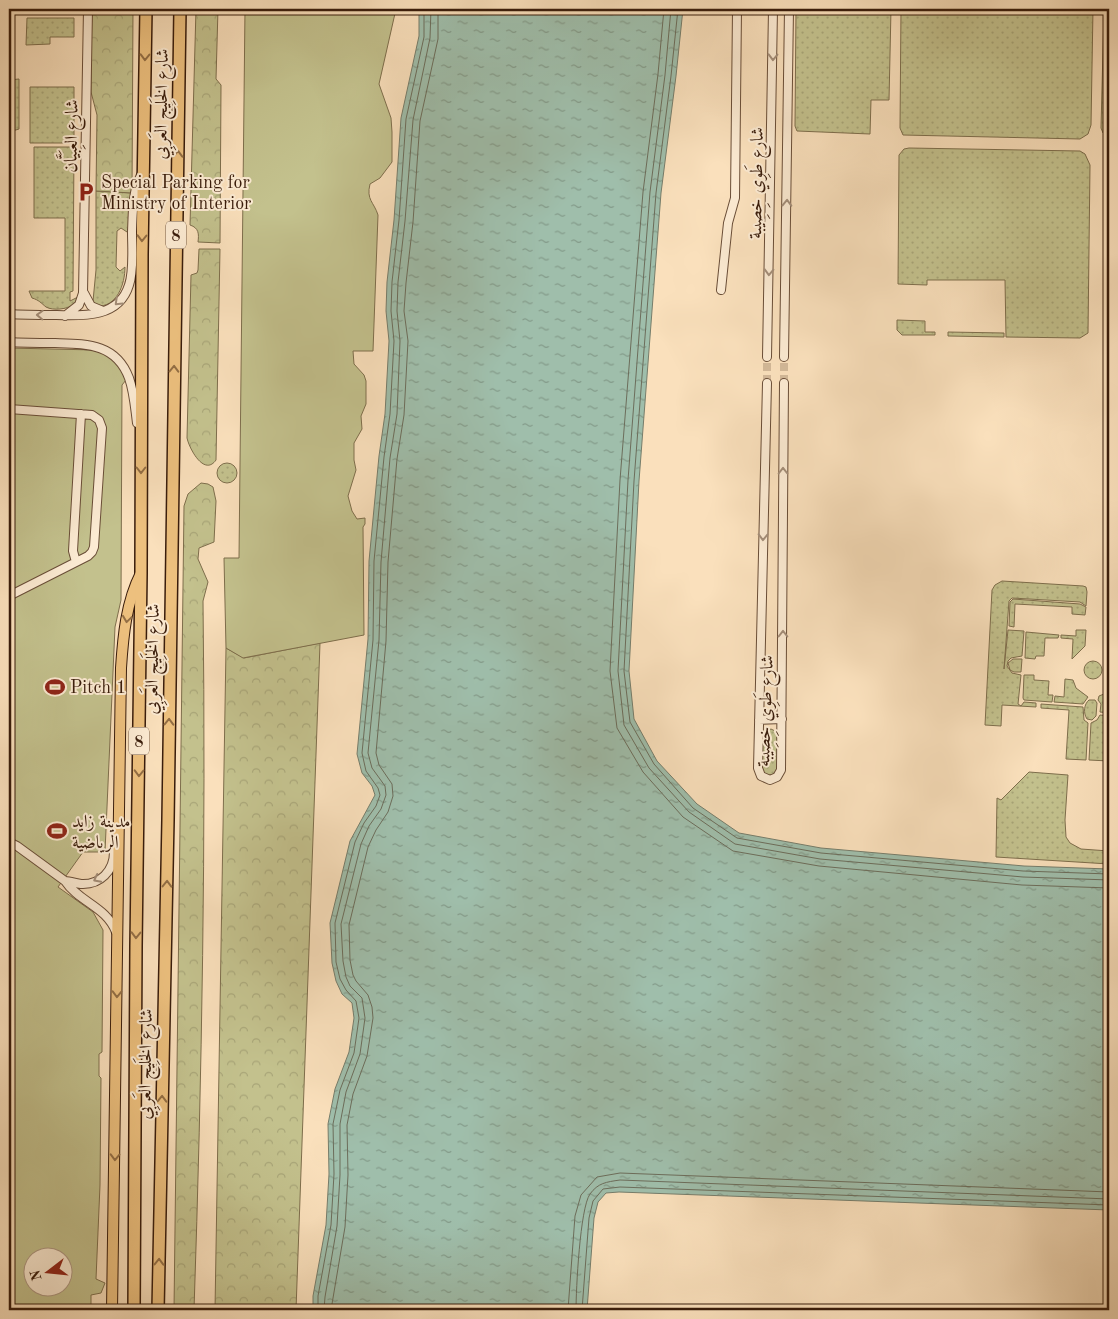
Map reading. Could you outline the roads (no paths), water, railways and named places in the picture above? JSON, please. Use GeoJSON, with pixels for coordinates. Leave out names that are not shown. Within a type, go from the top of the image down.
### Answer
{"type":"FeatureCollection","features":[{"type":"Feature","properties":{"kind":"highway","name":"شارع الخَلِيج العَربِي"},"geometry":{"type":"LineString","coordinates":[[134,1310],[146,9]]}},
{"type":"Feature","properties":{"kind":"highway","name":"شارع الخَلِيج العَربِي"},"geometry":{"type":"LineString","coordinates":[[158,1310],[168,829],[171,516],[180,9]]}},
{"type":"Feature","properties":{"kind":"highway"},"geometry":{"type":"LineString","coordinates":[[179,53],[186,28],[188,9]]}},
{"type":"Feature","properties":{"kind":"main road"},"geometry":{"type":"LineString","coordinates":[[112,1310],[122,661],[131,599],[142,573]]}},
{"type":"Feature","properties":{"kind":"street","name":"شارع العِبَيَّان"},"geometry":{"type":"LineString","coordinates":[[83,293],[88,9]]}},
{"type":"Feature","properties":{"kind":"street"},"geometry":{"type":"LineString","coordinates":[[720,290],[728,223],[735,198],[737,9]]}},
{"type":"Feature","properties":{"kind":"street","name":"شارع طَوِي خِصِيبة"},"geometry":{"type":"LineString","coordinates":[[767,357],[773,9]]}},
{"type":"Feature","properties":{"kind":"street","name":"شارع طَوِي خِصِيبة"},"geometry":{"type":"LineString","coordinates":[[784,357],[789,9]]}},
{"type":"Feature","properties":{"kind":"street"},"geometry":{"type":"LineString","coordinates":[[9,314],[87,315],[105,311],[122,300],[131,281],[134,201],[136,186],[143,172]]}},
{"type":"Feature","properties":{"kind":"street"},"geometry":{"type":"LineString","coordinates":[[83,293],[91,306],[105,311]]}},
{"type":"Feature","properties":{"kind":"street"},"geometry":{"type":"LineString","coordinates":[[65,316],[79,305],[83,293]]}},
{"type":"Feature","properties":{"kind":"street"},"geometry":{"type":"LineString","coordinates":[[9,342],[86,344],[95,346],[112,355],[120,362],[129,379],[141,445]]}},
{"type":"Feature","properties":{"kind":"street"},"geometry":{"type":"LineString","coordinates":[[767,344],[784,344]]}},
{"type":"Feature","properties":{"kind":"street","name":"شارع طَوِي خِصِيبة"},"geometry":{"type":"LineString","coordinates":[[767,383],[758,768],[761,776],[770,780],[776,777],[782,770],[784,383]]}},
{"type":"Feature","properties":{"kind":"street"},"geometry":{"type":"LineString","coordinates":[[9,409],[92,415],[97,418],[102,428],[94,547],[90,555],[9,596]]}},
{"type":"Feature","properties":{"kind":"street"},"geometry":{"type":"LineString","coordinates":[[76,562],[73,551],[81,414]]}},
{"type":"Feature","properties":{"kind":"street"},"geometry":{"type":"LineString","coordinates":[[759,720],[782,719]]}},
{"type":"Feature","properties":{"kind":"street"},"geometry":{"type":"LineString","coordinates":[[65,881],[82,884],[100,879],[108,872],[114,858],[115,832],[119,821]]}},
{"type":"Feature","properties":{"kind":"street"},"geometry":{"type":"LineString","coordinates":[[9,836],[17,846]]}},
{"type":"Feature","properties":{"kind":"street"},"geometry":{"type":"LineString","coordinates":[[9,842],[65,881],[70,888],[108,917],[118,936]]}},
{"type":"Feature","properties":{"kind":"water"},"geometry":{"type":"Polygon","coordinates":[[[419,9],[683,9],[661,193],[639,481],[629,671],[634,719],[657,761],[697,804],[739,833],[821,848],[1024,866],[1109,869],[1109,1210],[606,1193],[598,1202],[594,1218],[587,1310],[313,1310],[313,1296],[326,1225],[329,1174],[328,1124],[335,1089],[349,1052],[354,1018],[352,1003],[342,994],[336,981],[332,963],[330,923],[350,841],[375,795],[372,786],[362,773],[357,754],[368,639],[369,561],[385,414],[389,341],[386,311],[387,282],[394,220],[401,118],[419,36],[419,9]]]}},
{"type":"Feature","properties":{"kind":"tunnel"},"geometry":{"type":"LineString","coordinates":[[767,357],[767,383]]}},
{"type":"Feature","properties":{"kind":"tunnel"},"geometry":{"type":"LineString","coordinates":[[784,357],[784,383]]}},
{"type":"Feature","properties":{"kind":"place","name":"Special Parking for Ministry of Interior"},"geometry":{"type":"Point","coordinates":[86,192]}},
{"type":"Feature","properties":{"kind":"place","name":"Pitch 1"},"geometry":{"type":"Point","coordinates":[55,687]}},
{"type":"Feature","properties":{"kind":"place","name":"مدينة زايد الرياضية"},"geometry":{"type":"Point","coordinates":[57,831]}}]}
